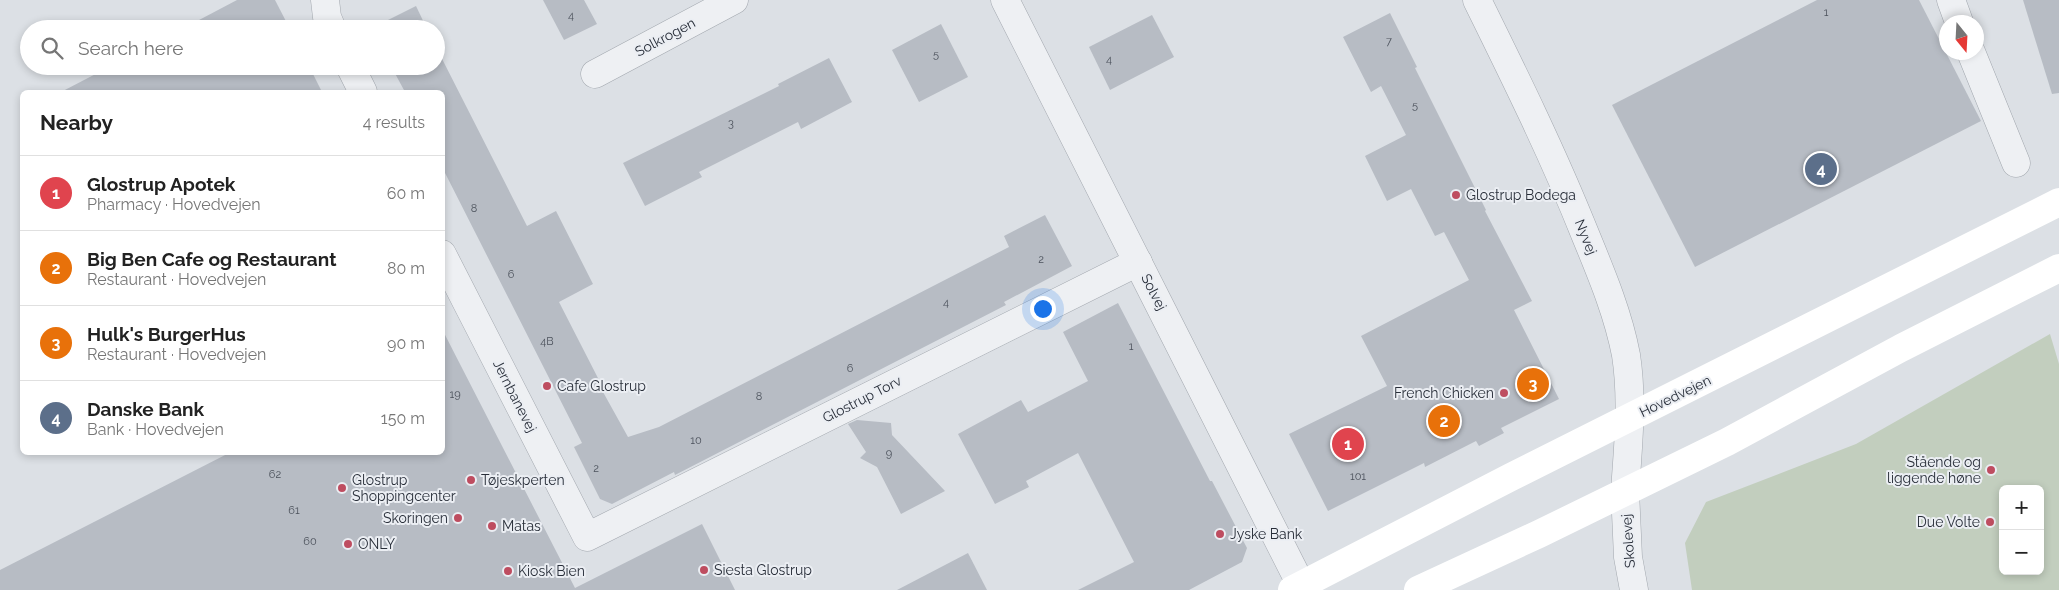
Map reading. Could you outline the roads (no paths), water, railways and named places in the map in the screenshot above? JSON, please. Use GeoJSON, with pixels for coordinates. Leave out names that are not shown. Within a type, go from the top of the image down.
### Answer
{"type":"FeatureCollection","features":[{"type":"Feature","properties":{"kind":"main road","name":"Hovedvejen"},"geometry":{"type":"LineString","coordinates":[[1296,588],[2059,202]]}},
{"type":"Feature","properties":{"kind":"main road"},"geometry":{"type":"LineString","coordinates":[[1418,590],[1727,442],[1901,348],[2059,268]]}},
{"type":"Feature","properties":{"kind":"street"},"geometry":{"type":"LineString","coordinates":[[325,0],[328,20]]}},
{"type":"Feature","properties":{"kind":"street","name":"Solkrogen"},"geometry":{"type":"LineString","coordinates":[[595,74],[734,0]]}},
{"type":"Feature","properties":{"kind":"street","name":"Solvej"},"geometry":{"type":"LineString","coordinates":[[1005,0],[1138,262],[1296,588]]}},
{"type":"Feature","properties":{"kind":"street","name":"Nyvej"},"geometry":{"type":"LineString","coordinates":[[1477,0],[1539,126],[1601,272],[1614,308],[1626,355],[1630,418],[1625,491]]}},
{"type":"Feature","properties":{"kind":"street"},"geometry":{"type":"LineString","coordinates":[[1951,0],[1956,15]]}},
{"type":"Feature","properties":{"kind":"street"},"geometry":{"type":"LineString","coordinates":[[1974,60],[2016,163]]}},
{"type":"Feature","properties":{"kind":"street"},"geometry":{"type":"LineString","coordinates":[[354,75],[362,90]]}},
{"type":"Feature","properties":{"kind":"street","name":"Jernbanevej"},"geometry":{"type":"LineString","coordinates":[[445,260],[587,537]]}},
{"type":"Feature","properties":{"kind":"street","name":"Glostrup Torv"},"geometry":{"type":"LineString","coordinates":[[587,537],[1138,262]]}},
{"type":"Feature","properties":{"kind":"street","name":"Skolevej"},"geometry":{"type":"LineString","coordinates":[[1625,491],[1628,557],[1634,590]]}},
{"type":"Feature","properties":{"kind":"place","name":"Danske Bank"},"geometry":{"type":"Point","coordinates":[1821,169]}},
{"type":"Feature","properties":{"kind":"place","name":"Glostrup Bodega"},"geometry":{"type":"Point","coordinates":[1456,195]}},
{"type":"Feature","properties":{"kind":"place","name":"Hulk's BurgerHus"},"geometry":{"type":"Point","coordinates":[1533,384]}},
{"type":"Feature","properties":{"kind":"place","name":"Cafe Glostrup"},"geometry":{"type":"Point","coordinates":[547,386]}},
{"type":"Feature","properties":{"kind":"place","name":"French Chicken"},"geometry":{"type":"Point","coordinates":[1504,393]}},
{"type":"Feature","properties":{"kind":"place","name":"Big Ben Cafe og Restaurant"},"geometry":{"type":"Point","coordinates":[1444,421]}},
{"type":"Feature","properties":{"kind":"place","name":"Glostrup Apotek"},"geometry":{"type":"Point","coordinates":[1348,444]}},
{"type":"Feature","properties":{"kind":"place","name":"Stående og liggende høne"},"geometry":{"type":"Point","coordinates":[1991,470]}},
{"type":"Feature","properties":{"kind":"place","name":"Tøjeskperten"},"geometry":{"type":"Point","coordinates":[471,480]}},
{"type":"Feature","properties":{"kind":"place","name":"Glostrup Shoppingcenter"},"geometry":{"type":"Point","coordinates":[342,488]}},
{"type":"Feature","properties":{"kind":"place","name":"Skoringen"},"geometry":{"type":"Point","coordinates":[458,518]}},
{"type":"Feature","properties":{"kind":"place","name":"Due Volte"},"geometry":{"type":"Point","coordinates":[1990,522]}},
{"type":"Feature","properties":{"kind":"place","name":"Matas"},"geometry":{"type":"Point","coordinates":[492,526]}},
{"type":"Feature","properties":{"kind":"place","name":"Jyske Bank"},"geometry":{"type":"Point","coordinates":[1220,534]}},
{"type":"Feature","properties":{"kind":"place","name":"ONLY"},"geometry":{"type":"Point","coordinates":[348,544]}},
{"type":"Feature","properties":{"kind":"place","name":"Siesta Glostrup"},"geometry":{"type":"Point","coordinates":[704,570]}},
{"type":"Feature","properties":{"kind":"place","name":"Kiosk Bien"},"geometry":{"type":"Point","coordinates":[508,571]}}]}
